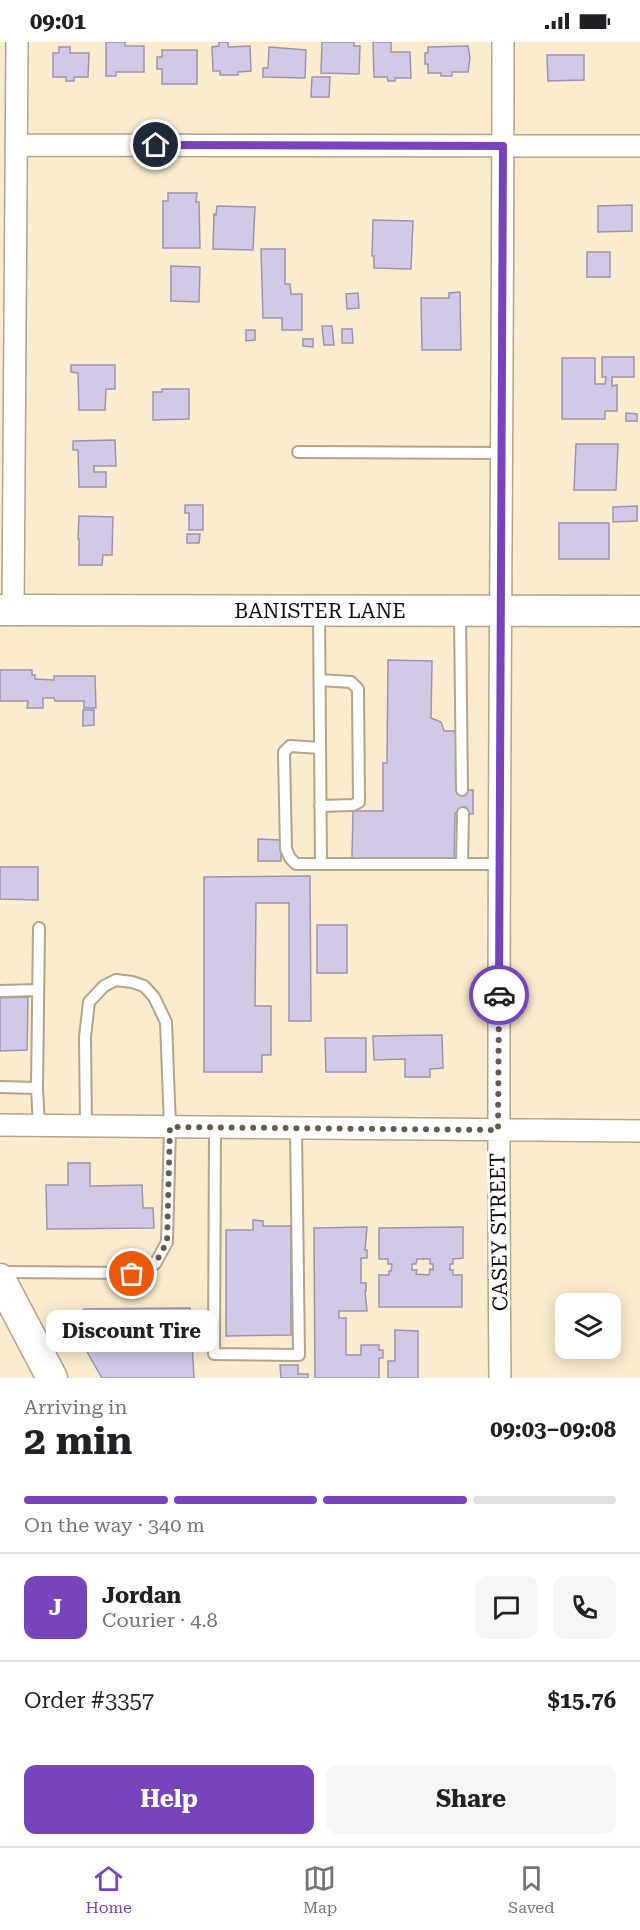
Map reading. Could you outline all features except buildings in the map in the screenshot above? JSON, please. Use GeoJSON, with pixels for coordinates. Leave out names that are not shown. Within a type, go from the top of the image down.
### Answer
{"type":"FeatureCollection","features":[{"type":"Feature","properties":{"kind":"street"},"geometry":{"type":"LineString","coordinates":[[7,610],[16,42]]}},
{"type":"Feature","properties":{"kind":"street","name":"CASEY STREET"},"geometry":{"type":"LineString","coordinates":[[500,1378],[498,1130],[503,42]]}},
{"type":"Feature","properties":{"kind":"street"},"geometry":{"type":"LineString","coordinates":[[16,145],[640,147]]}},
{"type":"Feature","properties":{"kind":"street","name":"BANISTER LANE"},"geometry":{"type":"LineString","coordinates":[[7,610],[640,611]]}},
{"type":"Feature","properties":{"kind":"street"},"geometry":{"type":"LineString","coordinates":[[0,1125],[640,1131]]}},
{"type":"Feature","properties":{"kind":"street"},"geometry":{"type":"LineString","coordinates":[[0,1279],[52,1378]]}},
{"type":"Feature","properties":{"kind":"lane"},"geometry":{"type":"LineString","coordinates":[[298,452],[502,453]]}},
{"type":"Feature","properties":{"kind":"lane"},"geometry":{"type":"LineString","coordinates":[[320,611],[321,864]]}},
{"type":"Feature","properties":{"kind":"lane"},"geometry":{"type":"LineString","coordinates":[[459,611],[462,790]]}},
{"type":"Feature","properties":{"kind":"lane"},"geometry":{"type":"LineString","coordinates":[[320,680],[351,682],[358,688],[359,790],[359,802],[353,805],[320,806]]}},
{"type":"Feature","properties":{"kind":"lane"},"geometry":{"type":"LineString","coordinates":[[320,748],[290,746],[284,752],[286,849],[296,864],[500,864]]}},
{"type":"Feature","properties":{"kind":"lane"},"geometry":{"type":"LineString","coordinates":[[462,864],[463,813]]}},
{"type":"Feature","properties":{"kind":"lane"},"geometry":{"type":"LineString","coordinates":[[39,928],[37,1088],[39,1126]]}},
{"type":"Feature","properties":{"kind":"lane"},"geometry":{"type":"LineString","coordinates":[[0,1272],[132,1274],[155,1264],[167,1242],[170,1127],[166,1022],[154,997],[144,986],[116,980],[104,986],[89,1002],[85,1037],[86,1126]]}},
{"type":"Feature","properties":{"kind":"lane"},"geometry":{"type":"LineString","coordinates":[[0,991],[38,990]]}},
{"type":"Feature","properties":{"kind":"lane"},"geometry":{"type":"LineString","coordinates":[[0,1087],[37,1088]]}},
{"type":"Feature","properties":{"kind":"lane"},"geometry":{"type":"LineString","coordinates":[[215,1127],[214,1354],[299,1355],[296,1129]]}},
{"type":"Feature","properties":{"kind":"way so far"},"geometry":{"type":"LineString","coordinates":[[132,1274],[155,1264],[167,1242],[170,1127],[498,1130],[499,995]]}},
{"type":"Feature","properties":{"kind":"place","name":"Discount Tire"},"geometry":{"type":"Point","coordinates":[132,1274]}},
{"type":"Feature","properties":{"kind":"route"},"geometry":{"type":"LineString","coordinates":[[156,145],[503,146],[499,995]]}}]}
